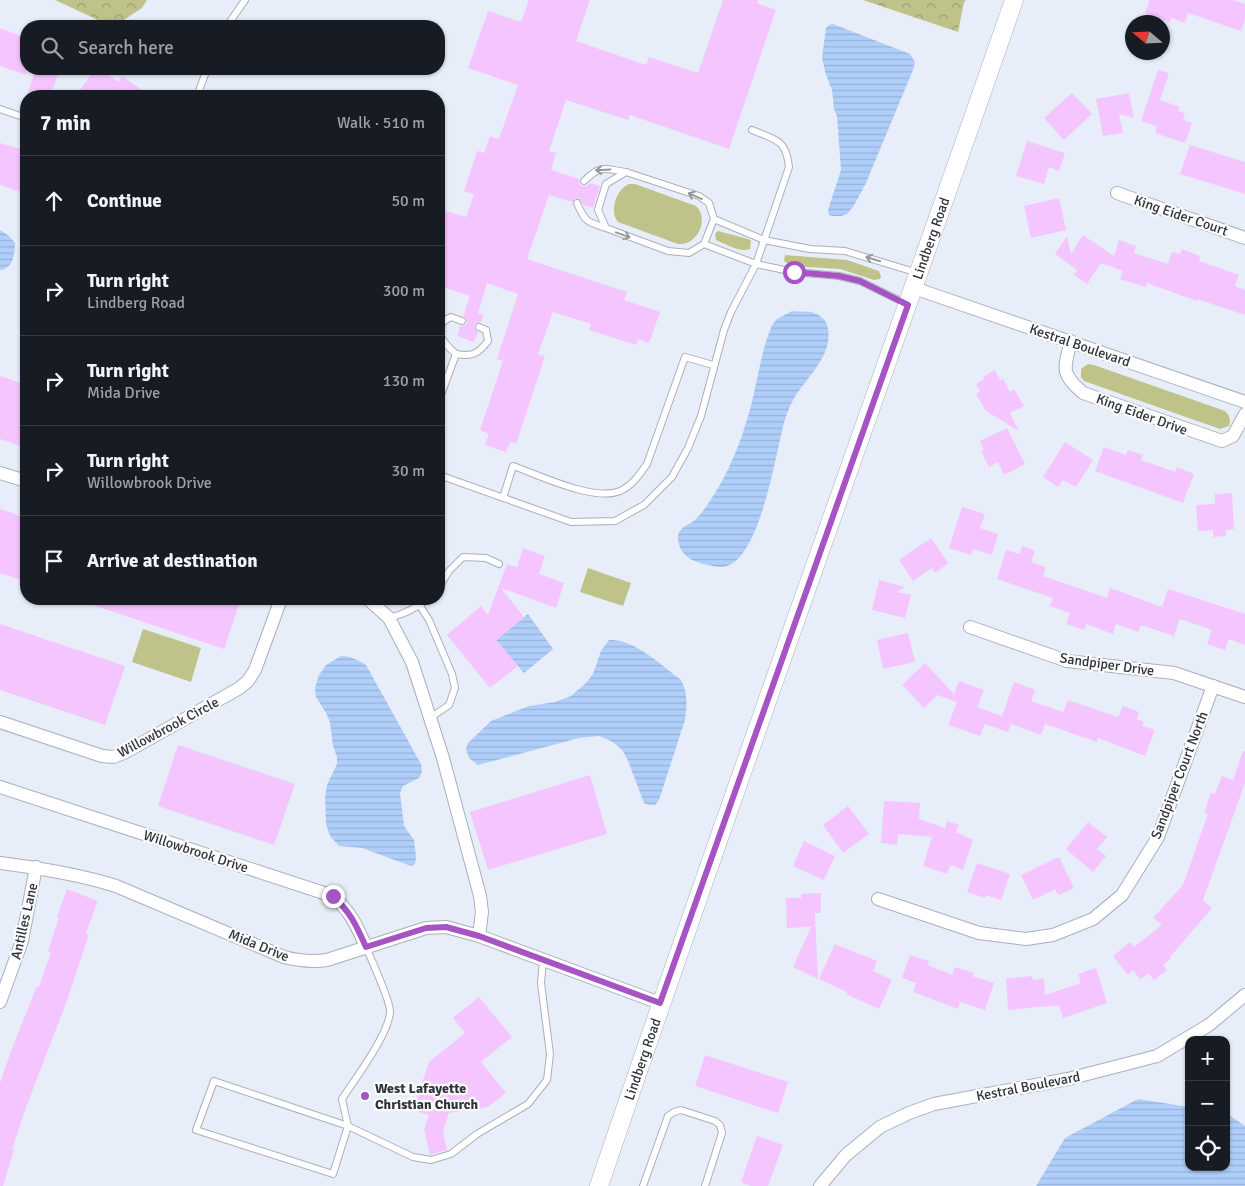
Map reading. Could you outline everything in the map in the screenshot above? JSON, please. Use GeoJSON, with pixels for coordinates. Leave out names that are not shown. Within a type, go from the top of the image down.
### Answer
{"type":"FeatureCollection","features":[{"type":"Feature","properties":{"kind":"main road","name":"Lindberg Road"},"geometry":{"type":"LineString","coordinates":[[599,1186],[660,1003],[917,280],[1014,0]]}},
{"type":"Feature","properties":{"kind":"street","name":"King Eider Court"},"geometry":{"type":"LineString","coordinates":[[1116,193],[1245,238]]}},
{"type":"Feature","properties":{"kind":"street","name":"Kestral Boulevard"},"geometry":{"type":"LineString","coordinates":[[917,280],[1071,341],[1245,402]]}},
{"type":"Feature","properties":{"kind":"street","name":"King Eider Drive"},"geometry":{"type":"LineString","coordinates":[[1071,341],[1065,367],[1070,382],[1082,393],[1222,441],[1233,436],[1245,414]]}},
{"type":"Feature","properties":{"kind":"street"},"geometry":{"type":"LineString","coordinates":[[0,473],[20,479]]}},
{"type":"Feature","properties":{"kind":"street","name":"Willowbrook Circle"},"geometry":{"type":"LineString","coordinates":[[0,722],[102,756],[113,757],[124,753],[238,690],[248,682],[255,670],[279,605]]}},
{"type":"Feature","properties":{"kind":"street"},"geometry":{"type":"LineString","coordinates":[[375,605],[389,618],[412,662],[430,718],[480,896],[482,912],[479,936]]}},
{"type":"Feature","properties":{"kind":"street","name":"Sandpiper Drive"},"geometry":{"type":"LineString","coordinates":[[970,627],[1067,661],[1174,673],[1245,697]]}},
{"type":"Feature","properties":{"kind":"street","name":"Sandpiper Court North"},"geometry":{"type":"LineString","coordinates":[[878,898],[979,932],[1026,939],[1053,935],[1093,919],[1122,895],[1158,837],[1213,686]]}},
{"type":"Feature","properties":{"kind":"street","name":"Willowbrook Drive"},"geometry":{"type":"LineString","coordinates":[[0,787],[333,896],[348,910],[366,947]]}},
{"type":"Feature","properties":{"kind":"street","name":"Mida Drive"},"geometry":{"type":"LineString","coordinates":[[0,863],[94,879],[116,886],[284,957],[300,961],[315,962],[327,960],[426,928],[446,927],[479,936],[660,1003]]}},
{"type":"Feature","properties":{"kind":"street","name":"Antilles Lane"},"geometry":{"type":"LineString","coordinates":[[0,1002],[22,942],[36,868]]}},
{"type":"Feature","properties":{"kind":"street","name":"Kestral Boulevard"},"geometry":{"type":"LineString","coordinates":[[820,1186],[846,1155],[880,1128],[909,1113],[934,1104],[1068,1079],[1157,1056],[1210,1025],[1245,995]]}},
{"type":"Feature","properties":{"kind":"lane"},"geometry":{"type":"LineString","coordinates":[[231,20],[245,0]]}},
{"type":"Feature","properties":{"kind":"lane"},"geometry":{"type":"LineString","coordinates":[[199,90],[204,75]]}},
{"type":"Feature","properties":{"kind":"lane"},"geometry":{"type":"LineString","coordinates":[[0,109],[20,116]]}},
{"type":"Feature","properties":{"kind":"lane"},"geometry":{"type":"LineString","coordinates":[[445,477],[570,522],[615,521],[644,505],[672,477],[688,448],[701,416],[713,365],[731,312],[756,264],[789,167],[787,152],[780,142],[752,130]]}},
{"type":"Feature","properties":{"kind":"lane"},"geometry":{"type":"LineString","coordinates":[[577,203],[588,223],[668,251],[689,253],[704,244],[714,219],[709,203],[699,196],[626,172],[601,168],[594,170],[584,181]]}},
{"type":"Feature","properties":{"kind":"lane"},"geometry":{"type":"LineString","coordinates":[[606,228],[598,210],[606,184],[626,172]]}},
{"type":"Feature","properties":{"kind":"lane"},"geometry":{"type":"LineString","coordinates":[[714,219],[764,240],[810,249],[845,251],[917,280]]}},
{"type":"Feature","properties":{"kind":"lane"},"geometry":{"type":"LineString","coordinates":[[704,244],[756,264],[794,272],[839,276],[860,281],[908,305]]}},
{"type":"Feature","properties":{"kind":"lane"},"geometry":{"type":"LineString","coordinates":[[445,320],[452,317],[462,321]]}},
{"type":"Feature","properties":{"kind":"lane"},"geometry":{"type":"LineString","coordinates":[[445,344],[456,354],[465,356],[480,351],[488,341],[486,330],[479,327]]}},
{"type":"Feature","properties":{"kind":"lane"},"geometry":{"type":"LineString","coordinates":[[445,384],[456,354]]}},
{"type":"Feature","properties":{"kind":"lane"},"geometry":{"type":"LineString","coordinates":[[503,498],[513,466],[587,492],[601,495],[621,491],[637,478],[646,464],[685,357],[713,365]]}},
{"type":"Feature","properties":{"kind":"lane"},"geometry":{"type":"LineString","coordinates":[[445,577],[463,557],[486,558],[499,564]]}},
{"type":"Feature","properties":{"kind":"lane"},"geometry":{"type":"LineString","coordinates":[[389,618],[405,614],[420,606],[429,620],[452,674],[455,688],[449,705],[430,718]]}},
{"type":"Feature","properties":{"kind":"lane"},"geometry":{"type":"LineString","coordinates":[[366,947],[391,1011],[382,1038],[342,1099],[348,1126],[333,1174],[196,1130],[214,1081],[348,1126],[413,1157],[431,1160],[451,1154],[477,1134],[528,1104],[547,1080],[550,1054],[541,983],[543,961]]}},
{"type":"Feature","properties":{"kind":"lane"},"geometry":{"type":"LineString","coordinates":[[643,1186],[668,1116],[681,1110],[715,1121],[720,1125],[722,1133],[705,1186]]}},
{"type":"Feature","properties":{"kind":"green space"},"geometry":{"type":"Polygon","coordinates":[[[55,0],[147,0],[142,8],[124,20],[98,20],[55,0]]]}},
{"type":"Feature","properties":{"kind":"green space"},"geometry":{"type":"Polygon","coordinates":[[[863,0],[966,0],[958,32],[863,0]]]}},
{"type":"Feature","properties":{"kind":"green space"},"geometry":{"type":"Polygon","coordinates":[[[629,184],[635,184],[696,206],[702,218],[696,236],[691,241],[678,244],[618,222],[614,213],[615,201],[624,187],[629,184]]]}},
{"type":"Feature","properties":{"kind":"green space"},"geometry":{"type":"Polygon","coordinates":[[[718,231],[748,239],[751,241],[750,249],[737,249],[716,240],[715,234],[718,231]]]}},
{"type":"Feature","properties":{"kind":"green space"},"geometry":{"type":"Polygon","coordinates":[[[785,255],[847,260],[879,271],[881,277],[874,280],[840,269],[791,266],[784,261],[785,255]]]}},
{"type":"Feature","properties":{"kind":"green space"},"geometry":{"type":"Polygon","coordinates":[[[1088,364],[1225,411],[1230,418],[1229,426],[1220,429],[1084,381],[1081,377],[1081,369],[1088,364]]]}},
{"type":"Feature","properties":{"kind":"green space"},"geometry":{"type":"Polygon","coordinates":[[[588,568],[631,583],[623,606],[580,592],[588,568]]]}},
{"type":"Feature","properties":{"kind":"green space"},"geometry":{"type":"Polygon","coordinates":[[[143,629],[201,648],[191,682],[132,662],[143,629]]]}},
{"type":"Feature","properties":{"kind":"water"},"geometry":{"type":"Polygon","coordinates":[[[833,24],[910,54],[915,62],[866,183],[853,207],[847,214],[841,216],[829,215],[828,210],[841,170],[837,116],[834,109],[832,90],[822,58],[826,28],[833,24]]]}},
{"type":"Feature","properties":{"kind":"water"},"geometry":{"type":"Polygon","coordinates":[[[0,230],[15,243],[14,256],[10,264],[8,267],[0,270],[0,230]]]}},
{"type":"Feature","properties":{"kind":"water"},"geometry":{"type":"Polygon","coordinates":[[[792,311],[817,314],[826,323],[828,339],[822,358],[797,393],[789,409],[764,507],[755,531],[745,550],[733,563],[719,567],[692,560],[682,551],[679,545],[678,534],[703,511],[721,483],[735,454],[746,423],[763,353],[772,325],[777,319],[792,311]]]}},
{"type":"Feature","properties":{"kind":"water"},"geometry":{"type":"Polygon","coordinates":[[[528,614],[553,649],[524,673],[496,640],[528,614]]]}},
{"type":"Feature","properties":{"kind":"water"},"geometry":{"type":"Polygon","coordinates":[[[609,640],[628,644],[655,660],[680,679],[686,693],[685,720],[659,800],[655,805],[644,803],[623,751],[613,742],[599,736],[579,738],[478,765],[469,758],[466,749],[468,743],[491,721],[529,706],[555,702],[571,696],[593,674],[601,651],[609,640]]]}},
{"type":"Feature","properties":{"kind":"water"},"geometry":{"type":"Polygon","coordinates":[[[341,656],[354,659],[366,665],[421,764],[422,772],[419,778],[403,786],[400,793],[404,826],[414,840],[416,857],[415,864],[411,866],[362,848],[339,846],[330,836],[326,824],[325,797],[327,785],[337,764],[337,757],[333,746],[330,722],[316,697],[315,688],[319,675],[326,665],[341,656]]]}},
{"type":"Feature","properties":{"kind":"water"},"geometry":{"type":"Polygon","coordinates":[[[1138,1099],[1185,1106],[1185,1171],[1230,1171],[1230,1116],[1245,1126],[1245,1186],[1036,1186],[1065,1138],[1138,1099]]]}},
{"type":"Feature","properties":{"kind":"building"},"geometry":{"type":"Polygon","coordinates":[[[529,0],[590,0],[576,41],[646,65],[649,57],[698,73],[723,0],[758,0],[757,3],[776,10],[729,149],[630,115],[628,120],[566,100],[549,151],[556,153],[551,170],[579,179],[579,183],[582,186],[586,186],[589,183],[600,186],[593,208],[584,205],[578,198],[572,202],[549,195],[527,259],[627,292],[624,300],[660,312],[649,343],[638,339],[636,345],[589,330],[591,324],[553,312],[538,354],[545,356],[516,444],[510,442],[506,452],[485,445],[489,434],[480,430],[503,361],[497,359],[518,294],[487,283],[478,313],[484,315],[481,322],[476,323],[474,326],[478,332],[474,342],[457,336],[460,326],[465,325],[467,322],[463,316],[470,296],[445,288],[445,211],[466,217],[474,194],[464,191],[477,151],[484,153],[490,136],[499,139],[518,85],[468,68],[488,11],[521,22],[529,0]]]}},
{"type":"Feature","properties":{"kind":"building"},"geometry":{"type":"Polygon","coordinates":[[[1150,0],[1233,0],[1245,4],[1245,19],[1241,31],[1188,13],[1185,23],[1172,18],[1170,22],[1170,15],[1151,15],[1145,13],[1150,0]]]}},
{"type":"Feature","properties":{"kind":"building"},"geometry":{"type":"Polygon","coordinates":[[[0,28],[20,36],[20,73],[0,66],[0,28]]]}},
{"type":"Feature","properties":{"kind":"building"},"geometry":{"type":"Polygon","coordinates":[[[1158,70],[1169,73],[1160,100],[1180,107],[1178,111],[1185,113],[1183,120],[1192,123],[1185,143],[1155,133],[1157,126],[1141,121],[1158,70]]]}},
{"type":"Feature","properties":{"kind":"building"},"geometry":{"type":"Polygon","coordinates":[[[34,75],[58,75],[52,90],[28,90],[34,75]]]}},
{"type":"Feature","properties":{"kind":"building"},"geometry":{"type":"Polygon","coordinates":[[[91,75],[108,75],[118,82],[122,76],[142,90],[80,90],[91,75]]]}},
{"type":"Feature","properties":{"kind":"building"},"geometry":{"type":"Polygon","coordinates":[[[1072,93],[1092,114],[1064,140],[1044,118],[1072,93]]]}},
{"type":"Feature","properties":{"kind":"building"},"geometry":{"type":"Polygon","coordinates":[[[1129,93],[1134,118],[1119,114],[1123,133],[1103,136],[1096,99],[1129,93]]]}},
{"type":"Feature","properties":{"kind":"building"},"geometry":{"type":"Polygon","coordinates":[[[1027,141],[1065,153],[1059,171],[1049,167],[1044,184],[1016,176],[1027,141]]]}},
{"type":"Feature","properties":{"kind":"building"},"geometry":{"type":"Polygon","coordinates":[[[0,143],[20,149],[20,192],[0,185],[0,143]]]}},
{"type":"Feature","properties":{"kind":"building"},"geometry":{"type":"Polygon","coordinates":[[[1190,145],[1245,162],[1245,194],[1180,174],[1190,145]]]}},
{"type":"Feature","properties":{"kind":"building"},"geometry":{"type":"Polygon","coordinates":[[[1059,198],[1066,230],[1031,238],[1024,206],[1059,198]]]}},
{"type":"Feature","properties":{"kind":"building"},"geometry":{"type":"Polygon","coordinates":[[[1083,235],[1114,256],[1119,240],[1136,246],[1134,253],[1168,264],[1172,252],[1180,254],[1182,249],[1200,256],[1199,261],[1239,275],[1235,286],[1245,290],[1245,315],[1197,299],[1197,301],[1147,283],[1146,287],[1120,279],[1123,271],[1101,263],[1087,284],[1074,275],[1077,270],[1055,254],[1067,236],[1071,254],[1083,235]]]}},
{"type":"Feature","properties":{"kind":"building"},"geometry":{"type":"Polygon","coordinates":[[[995,370],[1000,380],[1003,379],[1010,392],[1014,389],[1024,406],[1010,413],[1019,431],[986,411],[976,394],[980,391],[976,384],[995,370]]]}},
{"type":"Feature","properties":{"kind":"building"},"geometry":{"type":"Polygon","coordinates":[[[0,376],[20,383],[20,446],[0,439],[0,376]]]}},
{"type":"Feature","properties":{"kind":"building"},"geometry":{"type":"Polygon","coordinates":[[[1007,428],[1025,464],[1004,475],[998,462],[989,467],[981,451],[984,450],[980,441],[1007,428]]]}},
{"type":"Feature","properties":{"kind":"building"},"geometry":{"type":"Polygon","coordinates":[[[1065,442],[1093,460],[1076,487],[1063,480],[1058,487],[1043,477],[1065,442]]]}},
{"type":"Feature","properties":{"kind":"building"},"geometry":{"type":"Polygon","coordinates":[[[1104,447],[1126,455],[1128,450],[1143,455],[1141,460],[1175,472],[1177,467],[1194,474],[1183,503],[1095,471],[1104,447]]]}},
{"type":"Feature","properties":{"kind":"building"},"geometry":{"type":"Polygon","coordinates":[[[1232,493],[1234,529],[1226,530],[1226,536],[1213,537],[1213,530],[1198,531],[1196,505],[1215,504],[1215,494],[1232,493]]]}},
{"type":"Feature","properties":{"kind":"building"},"geometry":{"type":"Polygon","coordinates":[[[962,507],[985,514],[980,528],[998,534],[992,555],[973,549],[971,555],[949,548],[962,507]]]}},
{"type":"Feature","properties":{"kind":"building"},"geometry":{"type":"Polygon","coordinates":[[[0,509],[20,516],[20,580],[0,573],[0,509]]]}},
{"type":"Feature","properties":{"kind":"building"},"geometry":{"type":"Polygon","coordinates":[[[931,538],[948,563],[935,573],[932,568],[913,581],[899,560],[931,538]]]}},
{"type":"Feature","properties":{"kind":"building"},"geometry":{"type":"Polygon","coordinates":[[[1022,546],[1035,551],[1031,562],[1046,567],[1043,576],[1107,598],[1110,588],[1162,607],[1168,589],[1245,614],[1245,645],[1229,639],[1225,650],[1207,644],[1212,630],[1180,619],[1174,636],[1141,625],[1138,632],[1116,624],[1113,634],[1086,624],[1084,630],[1066,624],[1070,613],[1050,606],[1053,598],[997,579],[1006,550],[1020,554],[1022,546]]]}},
{"type":"Feature","properties":{"kind":"building"},"geometry":{"type":"Polygon","coordinates":[[[523,548],[545,556],[539,574],[564,583],[556,608],[501,588],[524,617],[496,640],[518,666],[490,688],[447,635],[481,606],[488,615],[507,564],[517,567],[523,548]]]}},
{"type":"Feature","properties":{"kind":"building"},"geometry":{"type":"Polygon","coordinates":[[[879,580],[905,587],[897,592],[911,595],[905,618],[872,610],[879,580]]]}},
{"type":"Feature","properties":{"kind":"building"},"geometry":{"type":"Polygon","coordinates":[[[93,605],[239,605],[224,649],[93,605]]]}},
{"type":"Feature","properties":{"kind":"building"},"geometry":{"type":"Polygon","coordinates":[[[0,624],[125,666],[105,725],[0,690],[0,624]]]}},
{"type":"Feature","properties":{"kind":"building"},"geometry":{"type":"Polygon","coordinates":[[[908,633],[915,662],[883,669],[877,640],[908,633]]]}},
{"type":"Feature","properties":{"kind":"building"},"geometry":{"type":"Polygon","coordinates":[[[925,663],[954,694],[959,681],[984,690],[977,707],[1002,716],[1014,682],[1035,690],[1031,701],[1063,712],[1068,700],[1118,717],[1123,706],[1139,712],[1137,719],[1144,722],[1142,726],[1155,730],[1145,756],[1098,738],[1097,742],[1045,724],[1041,735],[1011,724],[1008,732],[985,724],[980,736],[948,725],[957,702],[937,695],[924,708],[902,685],[925,663]]]}},
{"type":"Feature","properties":{"kind":"building"},"geometry":{"type":"Polygon","coordinates":[[[178,745],[295,784],[274,845],[158,806],[178,745]]]}},
{"type":"Feature","properties":{"kind":"building"},"geometry":{"type":"Polygon","coordinates":[[[1243,751],[1245,751],[1245,783],[1203,900],[1212,908],[1171,958],[1163,965],[1167,970],[1154,980],[1149,973],[1140,979],[1133,970],[1128,975],[1113,956],[1130,942],[1134,947],[1162,925],[1153,918],[1183,885],[1208,814],[1204,813],[1211,793],[1215,794],[1222,776],[1233,780],[1243,751]]]}},
{"type":"Feature","properties":{"kind":"building"},"geometry":{"type":"Polygon","coordinates":[[[590,775],[607,834],[488,870],[470,812],[590,775]]]}},
{"type":"Feature","properties":{"kind":"building"},"geometry":{"type":"Polygon","coordinates":[[[884,801],[920,803],[919,819],[945,828],[947,821],[959,825],[956,832],[973,840],[963,870],[950,865],[947,874],[923,866],[932,837],[898,834],[897,845],[881,843],[884,801]]]}},
{"type":"Feature","properties":{"kind":"building"},"geometry":{"type":"Polygon","coordinates":[[[848,806],[869,834],[843,853],[823,825],[848,806]]]}},
{"type":"Feature","properties":{"kind":"building"},"geometry":{"type":"Polygon","coordinates":[[[1088,822],[1107,837],[1097,849],[1106,856],[1093,872],[1066,849],[1088,822]]]}},
{"type":"Feature","properties":{"kind":"building"},"geometry":{"type":"Polygon","coordinates":[[[804,841],[835,856],[824,880],[793,866],[804,841]]]}},
{"type":"Feature","properties":{"kind":"building"},"geometry":{"type":"Polygon","coordinates":[[[1059,857],[1074,888],[1058,895],[1055,889],[1033,900],[1021,875],[1059,857]]]}},
{"type":"Feature","properties":{"kind":"building"},"geometry":{"type":"Polygon","coordinates":[[[977,863],[1010,874],[1001,900],[986,895],[985,898],[967,892],[977,863]]]}},
{"type":"Feature","properties":{"kind":"building"},"geometry":{"type":"Polygon","coordinates":[[[67,889],[98,901],[86,933],[89,934],[68,998],[25,1110],[12,1149],[14,1150],[3,1186],[0,1186],[0,1083],[37,986],[39,987],[51,952],[48,951],[59,918],[57,917],[67,889]]]}},
{"type":"Feature","properties":{"kind":"building"},"geometry":{"type":"Polygon","coordinates":[[[821,893],[821,913],[815,913],[818,979],[793,967],[811,927],[787,928],[786,898],[801,898],[801,894],[821,893]]]}},
{"type":"Feature","properties":{"kind":"building"},"geometry":{"type":"Polygon","coordinates":[[[835,944],[877,961],[873,971],[892,980],[879,1009],[819,979],[835,944]]]}},
{"type":"Feature","properties":{"kind":"building"},"geometry":{"type":"Polygon","coordinates":[[[910,955],[929,961],[928,965],[952,975],[955,967],[974,973],[972,976],[994,983],[985,1010],[960,1002],[958,1009],[913,992],[916,983],[902,978],[910,955]]]}},
{"type":"Feature","properties":{"kind":"building"},"geometry":{"type":"Polygon","coordinates":[[[1096,968],[1107,1003],[1063,1018],[1059,1005],[1008,1010],[1006,979],[1032,976],[1033,980],[1044,979],[1045,995],[1081,983],[1078,974],[1096,968]]]}},
{"type":"Feature","properties":{"kind":"building","name":"West Lafayette Christian Church"},"geometry":{"type":"Polygon","coordinates":[[[479,997],[512,1037],[481,1062],[506,1093],[488,1107],[449,1113],[443,1131],[447,1150],[430,1155],[424,1130],[429,1115],[413,1110],[429,1062],[465,1033],[453,1018],[479,997]]]}},
{"type":"Feature","properties":{"kind":"building"},"geometry":{"type":"Polygon","coordinates":[[[705,1055],[788,1082],[778,1113],[695,1086],[705,1055]]]}},
{"type":"Feature","properties":{"kind":"building"},"geometry":{"type":"Polygon","coordinates":[[[757,1136],[783,1145],[768,1186],[751,1186],[741,1182],[757,1136]]]}},
{"type":"Feature","properties":{"kind":"place","name":"West Lafayette Christian Church"},"geometry":{"type":"Point","coordinates":[365,1096]}},
{"type":"Feature","properties":{"kind":"route"},"geometry":{"type":"LineString","coordinates":[[333,896],[348,910],[366,947],[426,928],[446,927],[479,936],[660,1003],[908,305],[860,281],[839,276],[794,272]]}}]}
